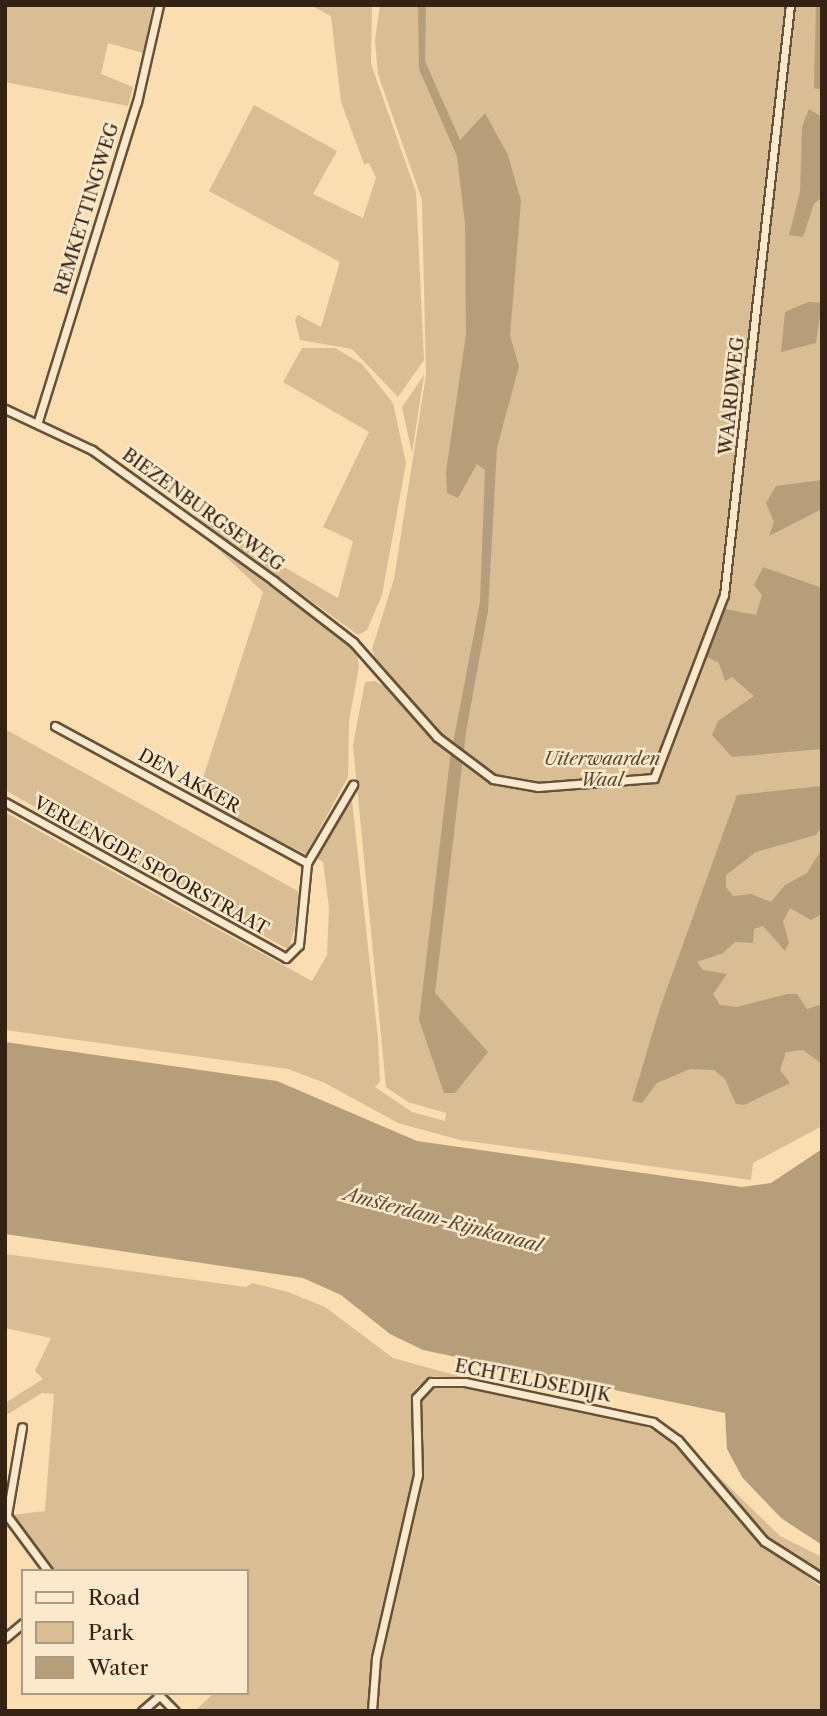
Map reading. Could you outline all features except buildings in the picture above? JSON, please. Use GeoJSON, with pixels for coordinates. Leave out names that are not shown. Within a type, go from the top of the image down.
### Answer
{"type":"FeatureCollection","features":[{"type":"Feature","properties":{"kind":"street","name":"REMKETTINGWEG"},"geometry":{"type":"LineString","coordinates":[[38,421],[137,102],[159,5]]}},
{"type":"Feature","properties":{"kind":"street","name":"WAARDWEG"},"geometry":{"type":"LineString","coordinates":[[654,778],[724,596],[790,5]]}},
{"type":"Feature","properties":{"kind":"street","name":"BIEZENBURGSEWEG"},"geometry":{"type":"LineString","coordinates":[[5,409],[38,421],[92,450],[251,564],[353,642],[447,745],[467,762],[510,784],[654,778]]}},
{"type":"Feature","properties":{"kind":"street","name":"DEN AKKER"},"geometry":{"type":"LineString","coordinates":[[55,726],[307,863]]}},
{"type":"Feature","properties":{"kind":"street"},"geometry":{"type":"LineString","coordinates":[[307,863],[353,785]]}},
{"type":"Feature","properties":{"kind":"street","name":"VERLENGDE SPOORSTRAAT"},"geometry":{"type":"LineString","coordinates":[[5,802],[281,957],[291,957],[299,945],[307,863]]}},
{"type":"Feature","properties":{"kind":"street","name":"ECHTELDSEDIJK"},"geometry":{"type":"LineString","coordinates":[[372,1711],[376,1658],[418,1475],[416,1398],[431,1382],[465,1382],[653,1422],[678,1440],[764,1541],[822,1578]]}},
{"type":"Feature","properties":{"kind":"street"},"geometry":{"type":"LineString","coordinates":[[22,1427],[6,1514],[47,1569]]}},
{"type":"Feature","properties":{"kind":"street"},"geometry":{"type":"LineString","coordinates":[[5,1638],[21,1625]]}},
{"type":"Feature","properties":{"kind":"street"},"geometry":{"type":"LineString","coordinates":[[142,1711],[158,1695],[175,1711]]}},
{"type":"Feature","properties":{"kind":"green space"},"geometry":{"type":"Polygon","coordinates":[[[5,5],[153,5],[143,53],[108,43],[101,74],[133,87],[128,106],[5,82],[5,5]]]}},
{"type":"Feature","properties":{"kind":"green space"},"geometry":{"type":"Polygon","coordinates":[[[310,5],[372,5],[371,64],[416,192],[424,360],[398,397],[352,349],[300,340],[295,320],[298,315],[321,327],[340,262],[209,191],[254,105],[337,151],[313,194],[363,218],[376,178],[369,163],[364,164],[341,102],[331,16],[310,5]]]}},
{"type":"Feature","properties":{"kind":"green space","name":"Uiterwaarden Waal"},"geometry":{"type":"Polygon","coordinates":[[[380,5],[822,5],[822,1126],[753,1163],[751,1180],[460,1140],[398,1123],[325,1083],[288,1069],[5,1030],[5,812],[312,981],[327,955],[329,908],[323,862],[315,857],[351,791],[378,1039],[380,1082],[375,1087],[412,1112],[445,1121],[446,1113],[408,1102],[386,1087],[353,745],[365,682],[375,681],[389,689],[393,682],[379,669],[372,649],[394,579],[426,375],[422,200],[378,74],[375,41],[380,5]]]}},
{"type":"Feature","properties":{"kind":"green space"},"geometry":{"type":"Polygon","coordinates":[[[302,348],[335,348],[362,364],[393,403],[406,463],[382,595],[367,630],[358,635],[192,514],[338,598],[353,541],[323,527],[369,432],[283,382],[302,348]]]}},
{"type":"Feature","properties":{"kind":"green space"},"geometry":{"type":"Polygon","coordinates":[[[424,375],[412,453],[402,407],[424,375]]]}},
{"type":"Feature","properties":{"kind":"green space"},"geometry":{"type":"Polygon","coordinates":[[[205,537],[356,649],[359,667],[349,721],[348,777],[306,854],[196,800],[263,592],[205,537]]]}},
{"type":"Feature","properties":{"kind":"green space"},"geometry":{"type":"Polygon","coordinates":[[[5,729],[303,894],[289,950],[5,790],[5,729]]]}},
{"type":"Feature","properties":{"kind":"green space"},"geometry":{"type":"Polygon","coordinates":[[[5,1254],[246,1287],[252,1283],[288,1292],[325,1307],[393,1358],[469,1379],[432,1376],[416,1388],[415,1477],[394,1554],[368,1688],[369,1711],[195,1711],[212,1695],[248,1695],[248,1569],[54,1569],[51,1566],[13,1515],[45,1511],[54,1394],[42,1393],[5,1416],[5,1403],[43,1379],[35,1371],[51,1338],[5,1328],[5,1254]]]}},
{"type":"Feature","properties":{"kind":"green space"},"geometry":{"type":"Polygon","coordinates":[[[439,1382],[626,1418],[668,1437],[751,1533],[822,1588],[822,1711],[378,1711],[380,1665],[420,1467],[419,1398],[439,1382]]]}},
{"type":"Feature","properties":{"kind":"green space"},"geometry":{"type":"Polygon","coordinates":[[[687,1446],[780,1536],[822,1557],[822,1576],[756,1530],[687,1446]]]}},
{"type":"Feature","properties":{"kind":"water"},"geometry":{"type":"Polygon","coordinates":[[[418,5],[426,5],[425,61],[460,140],[485,113],[508,155],[521,201],[510,336],[519,366],[497,448],[488,611],[466,732],[435,993],[488,1052],[455,1093],[444,1093],[419,1020],[450,759],[480,602],[485,470],[477,464],[458,498],[447,493],[446,472],[466,334],[465,224],[457,156],[419,69],[418,5]]]}},
{"type":"Feature","properties":{"kind":"water"},"geometry":{"type":"Polygon","coordinates":[[[816,5],[822,5],[822,90],[814,88],[816,5]]]}},
{"type":"Feature","properties":{"kind":"water"},"geometry":{"type":"Polygon","coordinates":[[[809,109],[822,117],[822,197],[814,204],[803,237],[789,235],[800,192],[802,127],[809,109]]]}},
{"type":"Feature","properties":{"kind":"water"},"geometry":{"type":"Polygon","coordinates":[[[808,302],[822,303],[816,343],[781,352],[785,312],[808,302]]]}},
{"type":"Feature","properties":{"kind":"water"},"geometry":{"type":"Polygon","coordinates":[[[822,480],[822,509],[769,536],[774,522],[766,503],[776,486],[822,480]]]}},
{"type":"Feature","properties":{"kind":"water"},"geometry":{"type":"Polygon","coordinates":[[[763,567],[822,588],[822,749],[732,757],[712,735],[718,721],[754,696],[732,677],[725,681],[719,663],[707,657],[725,609],[756,615],[762,595],[754,585],[763,567]]]}},
{"type":"Feature","properties":{"kind":"water"},"geometry":{"type":"Polygon","coordinates":[[[822,786],[822,827],[816,835],[756,852],[726,875],[726,887],[733,896],[751,894],[771,902],[785,885],[807,873],[822,849],[822,914],[811,920],[790,908],[783,921],[789,943],[785,951],[763,926],[754,929],[753,943],[735,942],[723,953],[697,962],[703,970],[727,974],[713,994],[720,1005],[737,1007],[787,994],[797,994],[807,1009],[822,1004],[822,1064],[803,1050],[786,1052],[780,1070],[790,1083],[744,1105],[736,1104],[725,1079],[714,1070],[690,1069],[657,1083],[642,1103],[632,1101],[661,1005],[737,795],[822,786]]]}},
{"type":"Feature","properties":{"kind":"water","name":"Amsterdam-Rijnkanaal"},"geometry":{"type":"Polygon","coordinates":[[[5,1042],[277,1081],[417,1141],[742,1187],[771,1183],[822,1149],[822,1545],[781,1518],[742,1477],[727,1449],[725,1413],[423,1350],[390,1334],[341,1295],[303,1278],[5,1234],[5,1042]]]}}]}
